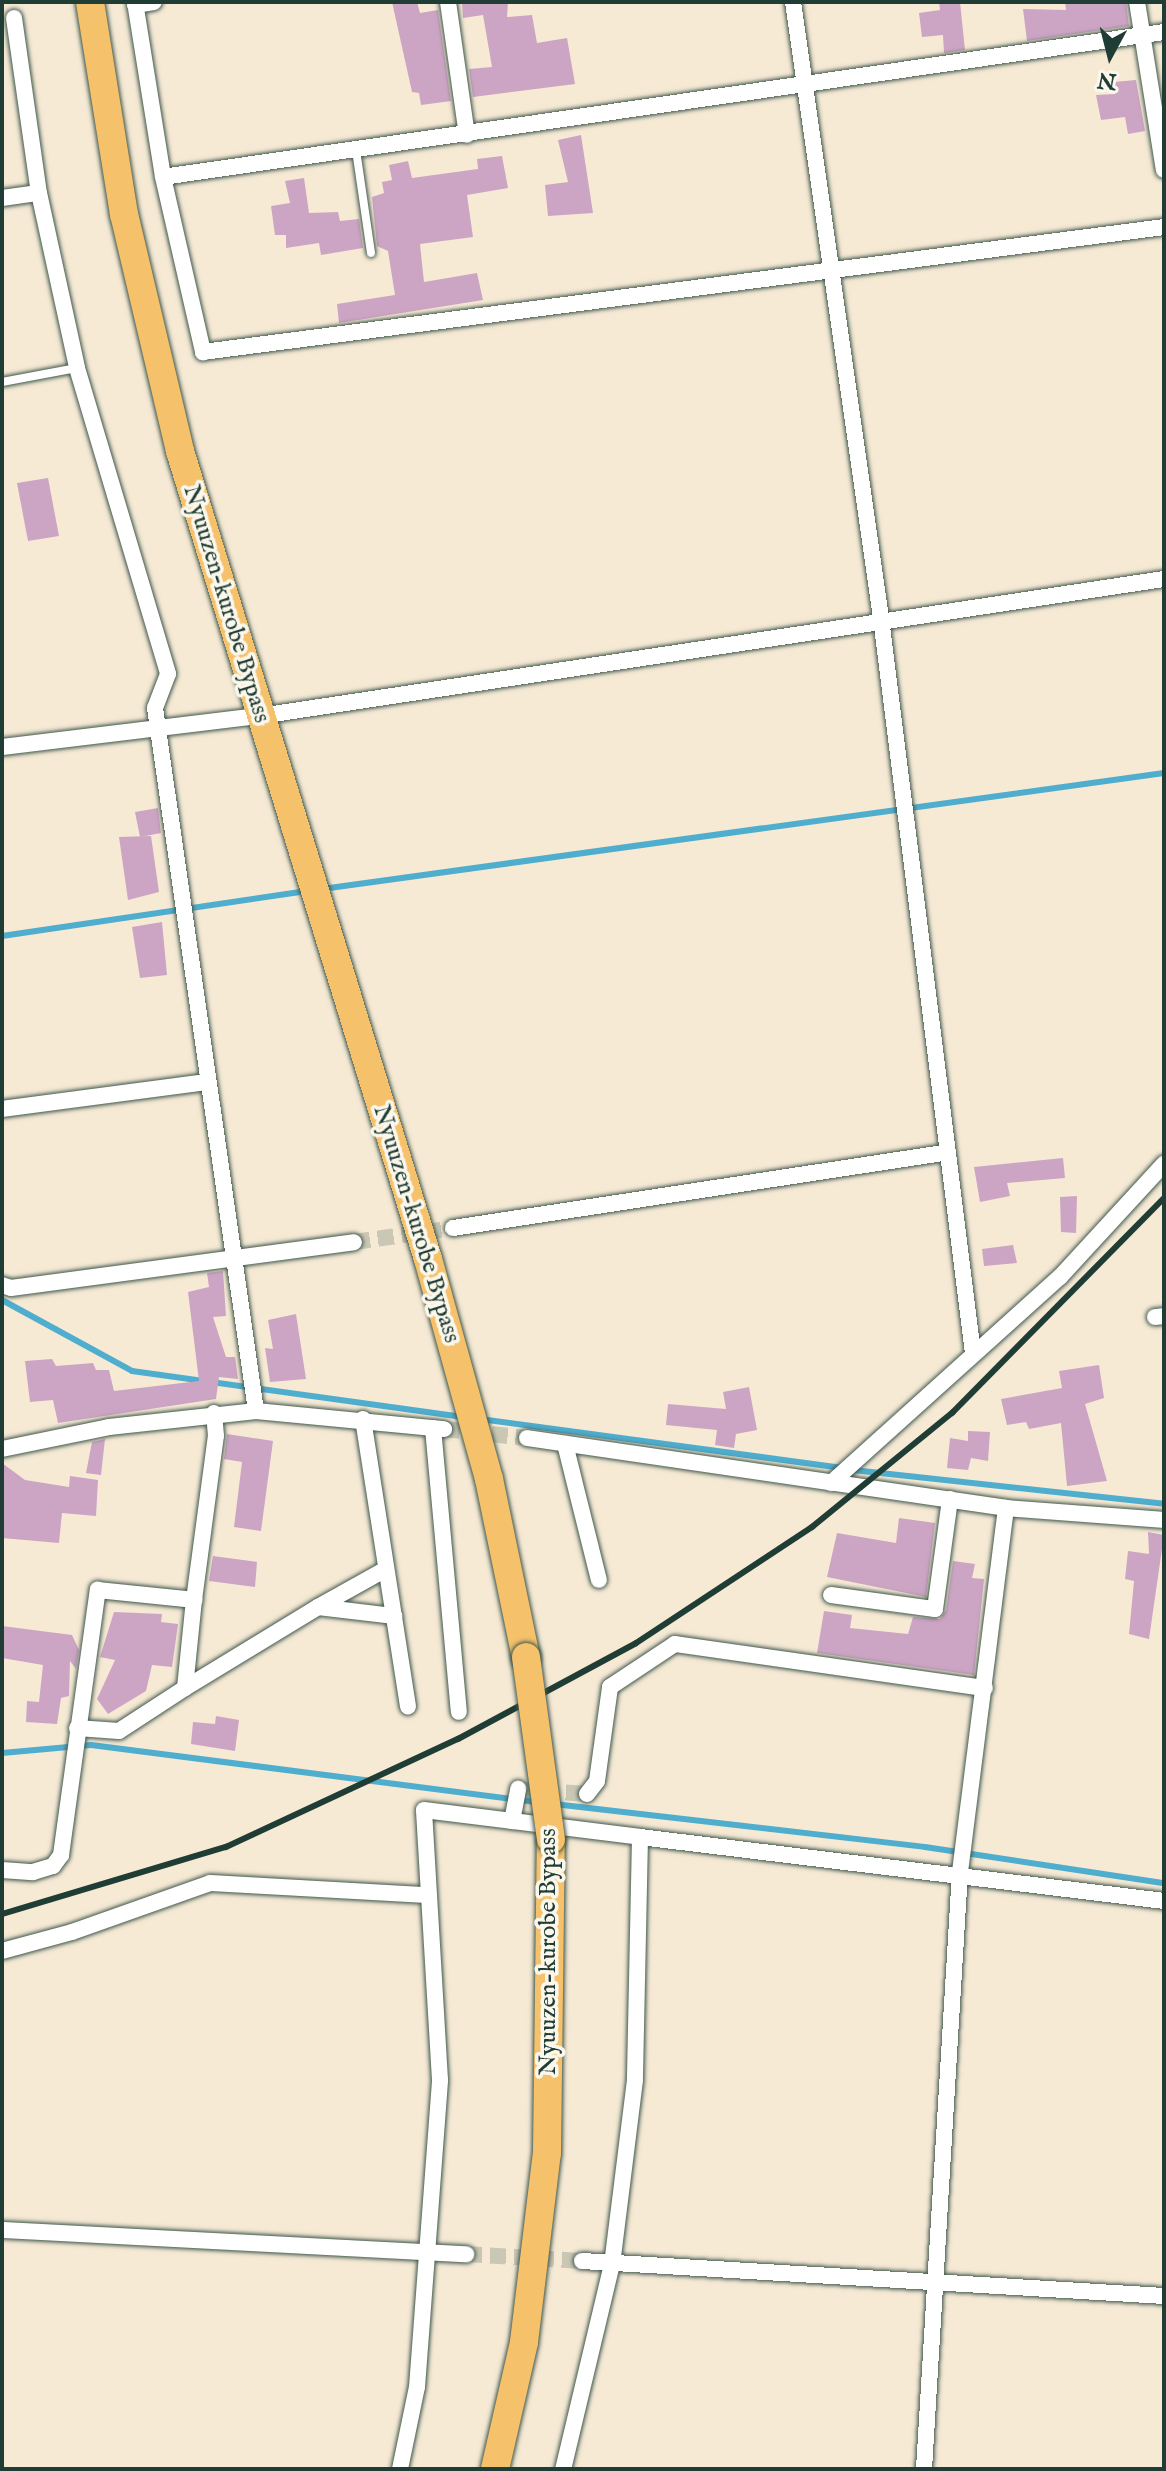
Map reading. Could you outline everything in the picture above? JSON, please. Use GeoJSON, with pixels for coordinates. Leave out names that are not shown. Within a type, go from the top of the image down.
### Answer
{"type":"FeatureCollection","features":[{"type":"Feature","properties":{"kind":"highway","name":"Nyuuzen-kurobe Bypass"},"geometry":{"type":"LineString","coordinates":[[90,2],[127,229],[180,451],[428,1259],[489,1479],[526,1657],[551,1839],[547,2153],[524,2342],[495,2469]]}},
{"type":"Feature","properties":{"kind":"street"},"geometry":{"type":"LineString","coordinates":[[154,2],[135,4],[163,177],[203,352],[830,267],[1164,227]]}},
{"type":"Feature","properties":{"kind":"street"},"geometry":{"type":"LineString","coordinates":[[448,2],[467,135]]}},
{"type":"Feature","properties":{"kind":"street"},"geometry":{"type":"LineString","coordinates":[[793,2],[881,618],[973,1353]]}},
{"type":"Feature","properties":{"kind":"street"},"geometry":{"type":"LineString","coordinates":[[1137,2],[1164,170]]}},
{"type":"Feature","properties":{"kind":"street"},"geometry":{"type":"LineString","coordinates":[[8,19],[39,193],[77,368],[168,674],[155,708],[157,726],[256,1411]]}},
{"type":"Feature","properties":{"kind":"street"},"geometry":{"type":"LineString","coordinates":[[163,177],[1164,32]]}},
{"type":"Feature","properties":{"kind":"street"},"geometry":{"type":"LineString","coordinates":[[2,198],[39,193]]}},
{"type":"Feature","properties":{"kind":"street"},"geometry":{"type":"LineString","coordinates":[[2,747],[260,716],[881,618],[1164,579]]}},
{"type":"Feature","properties":{"kind":"street"},"geometry":{"type":"LineString","coordinates":[[2,1109],[208,1082]]}},
{"type":"Feature","properties":{"kind":"street"},"geometry":{"type":"LineString","coordinates":[[453,1228],[946,1153]]}},
{"type":"Feature","properties":{"kind":"street"},"geometry":{"type":"LineString","coordinates":[[831,1483],[1060,1277],[1164,1164]]}},
{"type":"Feature","properties":{"kind":"street"},"geometry":{"type":"LineString","coordinates":[[2,1285],[11,1288],[354,1242]]}},
{"type":"Feature","properties":{"kind":"street"},"geometry":{"type":"LineString","coordinates":[[2,1449],[109,1427],[214,1413],[256,1411],[363,1419],[439,1429],[459,1712]]}},
{"type":"Feature","properties":{"kind":"street"},"geometry":{"type":"LineString","coordinates":[[185,1688],[216,1436],[214,1413]]}},
{"type":"Feature","properties":{"kind":"street"},"geometry":{"type":"LineString","coordinates":[[363,1419],[408,1707]]}},
{"type":"Feature","properties":{"kind":"street"},"geometry":{"type":"LineString","coordinates":[[527,1438],[1006,1508],[1164,1520]]}},
{"type":"Feature","properties":{"kind":"street"},"geometry":{"type":"LineString","coordinates":[[565,1444],[599,1580]]}},
{"type":"Feature","properties":{"kind":"street"},"geometry":{"type":"LineString","coordinates":[[831,1595],[935,1609],[950,1499]]}},
{"type":"Feature","properties":{"kind":"street"},"geometry":{"type":"LineString","coordinates":[[924,2469],[960,1872],[1006,1508]]}},
{"type":"Feature","properties":{"kind":"street"},"geometry":{"type":"LineString","coordinates":[[77,1728],[119,1731],[318,1607],[386,1569]]}},
{"type":"Feature","properties":{"kind":"street"},"geometry":{"type":"LineString","coordinates":[[2,1870],[33,1872],[53,1866],[61,1855],[98,1590],[194,1600]]}},
{"type":"Feature","properties":{"kind":"street"},"geometry":{"type":"LineString","coordinates":[[318,1607],[394,1616]]}},
{"type":"Feature","properties":{"kind":"street"},"geometry":{"type":"LineString","coordinates":[[587,1794],[597,1781],[610,1687],[675,1644],[985,1688]]}},
{"type":"Feature","properties":{"kind":"street"},"geometry":{"type":"LineString","coordinates":[[512,1821],[518,1789]]}},
{"type":"Feature","properties":{"kind":"street"},"geometry":{"type":"LineString","coordinates":[[400,2469],[417,2387],[430,2253],[440,2080],[424,1810],[960,1872],[1164,1901]]}},
{"type":"Feature","properties":{"kind":"street"},"geometry":{"type":"LineString","coordinates":[[563,2469],[612,2264],[635,2080],[640,1837]]}},
{"type":"Feature","properties":{"kind":"street"},"geometry":{"type":"LineString","coordinates":[[2,1951],[72,1932],[210,1883],[428,1895]]}},
{"type":"Feature","properties":{"kind":"street"},"geometry":{"type":"LineString","coordinates":[[2,2230],[466,2254]]}},
{"type":"Feature","properties":{"kind":"street"},"geometry":{"type":"LineString","coordinates":[[582,2261],[1164,2296]]}},
{"type":"Feature","properties":{"kind":"lane"},"geometry":{"type":"LineString","coordinates":[[356,150],[371,253]]}},
{"type":"Feature","properties":{"kind":"lane"},"geometry":{"type":"LineString","coordinates":[[2,382],[77,368]]}},
{"type":"Feature","properties":{"kind":"building"},"geometry":{"type":"Polygon","coordinates":[[[392,2],[417,2],[420,13],[438,10],[451,101],[421,105],[419,93],[412,92],[392,2]]]}},
{"type":"Feature","properties":{"kind":"building"},"geometry":{"type":"Polygon","coordinates":[[[462,2],[508,2],[507,17],[532,15],[537,43],[567,38],[575,84],[473,97],[469,69],[492,67],[483,15],[463,18],[462,2]]]}},
{"type":"Feature","properties":{"kind":"building"},"geometry":{"type":"Polygon","coordinates":[[[939,2],[960,2],[965,50],[944,53],[943,35],[922,37],[919,13],[940,10],[939,2]]]}},
{"type":"Feature","properties":{"kind":"building"},"geometry":{"type":"Polygon","coordinates":[[[1065,2],[1126,2],[1129,26],[1027,41],[1023,9],[1066,10],[1065,2]]]}},
{"type":"Feature","properties":{"kind":"building"},"geometry":{"type":"Polygon","coordinates":[[[1136,80],[1145,131],[1128,134],[1125,117],[1101,120],[1096,95],[1115,94],[1114,82],[1136,80]]]}},
{"type":"Feature","properties":{"kind":"building"},"geometry":{"type":"Polygon","coordinates":[[[581,135],[593,213],[548,216],[545,185],[568,182],[558,140],[581,135]]]}},
{"type":"Feature","properties":{"kind":"building"},"geometry":{"type":"Polygon","coordinates":[[[502,156],[508,188],[467,195],[473,237],[420,244],[424,282],[477,273],[483,300],[339,323],[337,304],[395,295],[388,251],[377,246],[372,197],[384,193],[382,182],[392,180],[389,165],[408,161],[412,178],[478,169],[477,159],[502,156]]]}},
{"type":"Feature","properties":{"kind":"building"},"geometry":{"type":"Polygon","coordinates":[[[304,178],[309,213],[338,212],[340,221],[359,219],[363,248],[321,255],[319,243],[286,248],[286,235],[275,235],[271,206],[290,203],[285,181],[304,178]]]}},
{"type":"Feature","properties":{"kind":"building"},"geometry":{"type":"Polygon","coordinates":[[[48,478],[59,536],[28,541],[17,483],[48,478]]]}},
{"type":"Feature","properties":{"kind":"building"},"geometry":{"type":"Polygon","coordinates":[[[158,808],[161,833],[140,837],[135,812],[158,808]]]}},
{"type":"Feature","properties":{"kind":"building"},"geometry":{"type":"Polygon","coordinates":[[[151,836],[159,892],[128,900],[119,837],[151,836]]]}},
{"type":"Feature","properties":{"kind":"building"},"geometry":{"type":"Polygon","coordinates":[[[162,922],[167,975],[140,978],[132,927],[162,922]]]}},
{"type":"Feature","properties":{"kind":"building"},"geometry":{"type":"Polygon","coordinates":[[[1063,1158],[1065,1178],[1007,1183],[1010,1196],[980,1202],[974,1167],[1063,1158]]]}},
{"type":"Feature","properties":{"kind":"building"},"geometry":{"type":"Polygon","coordinates":[[[1077,1196],[1076,1233],[1061,1232],[1060,1197],[1077,1196]]]}},
{"type":"Feature","properties":{"kind":"building"},"geometry":{"type":"Polygon","coordinates":[[[1013,1245],[1017,1263],[984,1266],[982,1249],[1013,1245]]]}},
{"type":"Feature","properties":{"kind":"building"},"geometry":{"type":"Polygon","coordinates":[[[223,1271],[226,1316],[213,1317],[226,1357],[235,1357],[238,1379],[219,1377],[216,1399],[58,1423],[53,1400],[30,1402],[25,1361],[52,1359],[56,1366],[93,1363],[96,1370],[109,1370],[114,1391],[199,1381],[188,1292],[209,1287],[207,1273],[223,1271]]]}},
{"type":"Feature","properties":{"kind":"building"},"geometry":{"type":"Polygon","coordinates":[[[296,1314],[306,1379],[270,1382],[265,1348],[273,1349],[268,1320],[296,1314]]]}},
{"type":"Feature","properties":{"kind":"building"},"geometry":{"type":"Polygon","coordinates":[[[1099,1365],[1104,1398],[1085,1404],[1107,1481],[1067,1486],[1061,1423],[1029,1429],[1026,1422],[1007,1425],[1001,1399],[1062,1388],[1059,1371],[1099,1365]]]}},
{"type":"Feature","properties":{"kind":"building"},"geometry":{"type":"Polygon","coordinates":[[[749,1387],[757,1430],[736,1434],[734,1448],[715,1445],[717,1430],[666,1425],[668,1404],[726,1409],[723,1392],[749,1387]]]}},
{"type":"Feature","properties":{"kind":"building"},"geometry":{"type":"Polygon","coordinates":[[[968,1431],[990,1432],[988,1461],[971,1458],[968,1470],[947,1468],[950,1438],[968,1441],[968,1431]]]}},
{"type":"Feature","properties":{"kind":"building"},"geometry":{"type":"Polygon","coordinates":[[[227,1434],[273,1441],[261,1531],[234,1527],[242,1462],[224,1459],[227,1434]]]}},
{"type":"Feature","properties":{"kind":"building"},"geometry":{"type":"Polygon","coordinates":[[[105,1439],[101,1475],[86,1473],[92,1442],[105,1439]]]}},
{"type":"Feature","properties":{"kind":"building"},"geometry":{"type":"Polygon","coordinates":[[[2,1463],[25,1480],[69,1487],[70,1476],[98,1480],[96,1516],[62,1513],[59,1543],[2,1538],[2,1463]]]}},
{"type":"Feature","properties":{"kind":"building"},"geometry":{"type":"Polygon","coordinates":[[[899,1518],[935,1523],[926,1597],[827,1577],[837,1533],[896,1543],[899,1518]]]}},
{"type":"Feature","properties":{"kind":"building"},"geometry":{"type":"Polygon","coordinates":[[[1148,1532],[1164,1535],[1149,1639],[1129,1634],[1134,1581],[1125,1579],[1128,1551],[1149,1554],[1148,1532]]]}},
{"type":"Feature","properties":{"kind":"building"},"geometry":{"type":"Polygon","coordinates":[[[213,1556],[257,1562],[255,1587],[209,1581],[213,1556]]]}},
{"type":"Feature","properties":{"kind":"building"},"geometry":{"type":"Polygon","coordinates":[[[953,1561],[975,1564],[972,1578],[984,1579],[974,1675],[817,1653],[824,1611],[852,1615],[850,1628],[908,1634],[913,1617],[940,1619],[946,1610],[953,1561]]]}},
{"type":"Feature","properties":{"kind":"building"},"geometry":{"type":"Polygon","coordinates":[[[114,1612],[162,1614],[161,1622],[178,1624],[172,1667],[152,1665],[146,1691],[108,1714],[97,1699],[115,1660],[100,1657],[114,1612]]]}},
{"type":"Feature","properties":{"kind":"building"},"geometry":{"type":"Polygon","coordinates":[[[2,1626],[72,1635],[79,1650],[76,1669],[70,1661],[69,1696],[61,1698],[57,1724],[26,1722],[27,1701],[39,1702],[43,1665],[2,1658],[2,1626]]]}},
{"type":"Feature","properties":{"kind":"building"},"geometry":{"type":"Polygon","coordinates":[[[216,1716],[239,1720],[235,1751],[191,1744],[193,1722],[215,1724],[216,1716]]]}},
{"type":"Feature","properties":{"kind":"waterway"},"geometry":{"type":"LineString","coordinates":[[322,889],[1164,773]]}},
{"type":"Feature","properties":{"kind":"waterway"},"geometry":{"type":"LineString","coordinates":[[2,936],[307,891]]}},
{"type":"Feature","properties":{"kind":"waterway"},"geometry":{"type":"LineString","coordinates":[[2,1300],[132,1371],[465,1417]]}},
{"type":"Feature","properties":{"kind":"waterway"},"geometry":{"type":"LineString","coordinates":[[480,1419],[841,1468]]}},
{"type":"Feature","properties":{"kind":"waterway"},"geometry":{"type":"LineString","coordinates":[[853,1470],[1164,1504]]}},
{"type":"Feature","properties":{"kind":"waterway"},"geometry":{"type":"LineString","coordinates":[[2,1753],[91,1745],[538,1802]]}},
{"type":"Feature","properties":{"kind":"waterway"},"geometry":{"type":"LineString","coordinates":[[554,1804],[925,1847],[1164,1883]]}},
{"type":"Feature","properties":{"kind":"tunnel"},"geometry":{"type":"LineString","coordinates":[[354,1242],[453,1228]]}},
{"type":"Feature","properties":{"kind":"tunnel"},"geometry":{"type":"LineString","coordinates":[[444,1429],[527,1438]]}},
{"type":"Feature","properties":{"kind":"tunnel"},"geometry":{"type":"LineString","coordinates":[[518,1789],[587,1794]]}},
{"type":"Feature","properties":{"kind":"tunnel"},"geometry":{"type":"LineString","coordinates":[[466,2254],[582,2261]]}},
{"type":"Feature","properties":{"kind":"railway"},"geometry":{"type":"LineString","coordinates":[[2,1914],[226,1847],[458,1739],[636,1643],[812,1527],[952,1413],[1164,1198]]}}]}
